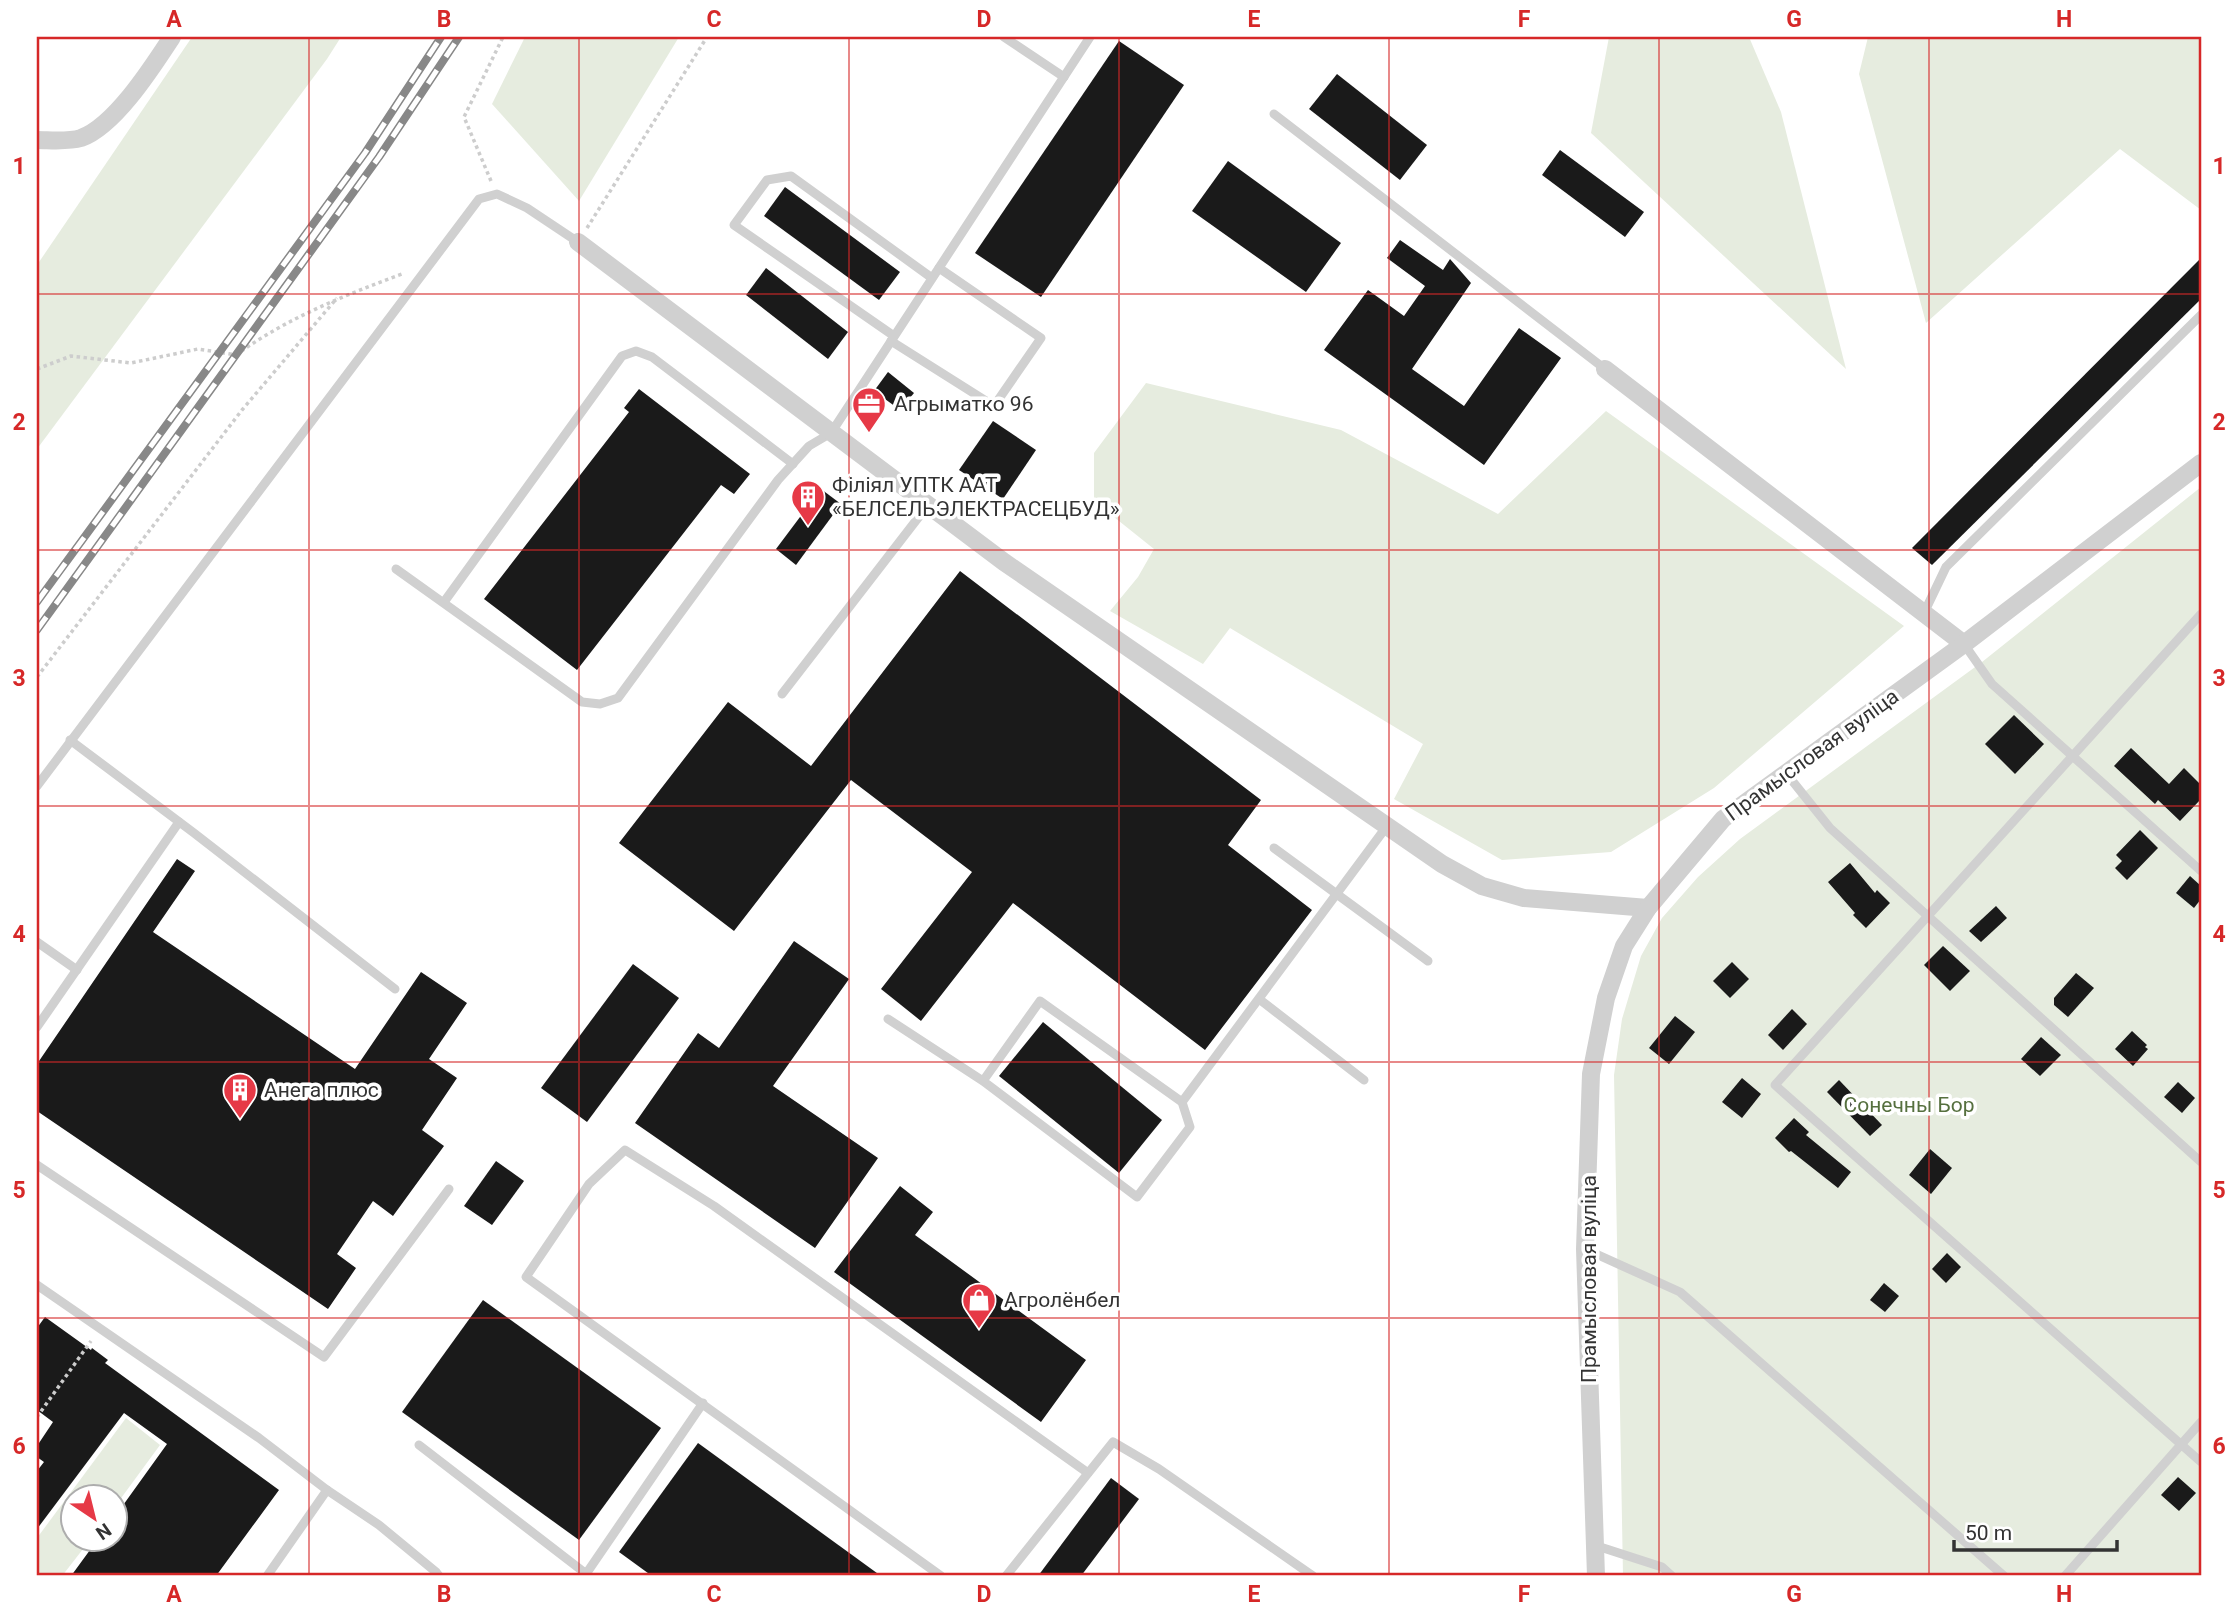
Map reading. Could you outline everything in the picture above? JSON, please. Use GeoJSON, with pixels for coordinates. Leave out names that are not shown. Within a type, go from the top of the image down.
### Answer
{"type":"FeatureCollection","features":[{"type":"Feature","properties":{"kind":"street"},"geometry":{"type":"LineString","coordinates":[[37,140],[80,138],[100,125],[154,65],[172,37]]}},
{"type":"Feature","properties":{"kind":"street"},"geometry":{"type":"LineString","coordinates":[[578,242],[1004,562],[1441,863],[1482,886],[1524,898],[1648,908]]}},
{"type":"Feature","properties":{"kind":"street"},"geometry":{"type":"LineString","coordinates":[[1605,369],[1964,644]]}},
{"type":"Feature","properties":{"kind":"street","name":"Прамысловая вуліца"},"geometry":{"type":"LineString","coordinates":[[1596,1576],[1585,1249],[1591,1074],[1610,985],[1624,946],[1648,908],[1723,819],[1964,644],[2201,463]]}},
{"type":"Feature","properties":{"kind":"lane"},"geometry":{"type":"LineString","coordinates":[[1004,37],[1064,77]]}},
{"type":"Feature","properties":{"kind":"lane"},"geometry":{"type":"LineString","coordinates":[[396,569],[582,702],[600,704],[618,698],[778,480],[809,446],[831,432],[1090,37]]}},
{"type":"Feature","properties":{"kind":"lane"},"geometry":{"type":"LineString","coordinates":[[1274,114],[1605,369]]}},
{"type":"Feature","properties":{"kind":"lane"},"geometry":{"type":"LineString","coordinates":[[932,278],[791,176],[767,180],[734,225],[893,339],[994,406],[1041,338],[939,268]]}},
{"type":"Feature","properties":{"kind":"lane"},"geometry":{"type":"LineString","coordinates":[[37,786],[479,199],[497,194],[527,208],[578,242]]}},
{"type":"Feature","properties":{"kind":"lane"},"geometry":{"type":"LineString","coordinates":[[1924,613],[1946,567],[2201,315]]}},
{"type":"Feature","properties":{"kind":"lane"},"geometry":{"type":"LineString","coordinates":[[444,602],[622,356],[636,351],[652,357],[793,464]]}},
{"type":"Feature","properties":{"kind":"lane"},"geometry":{"type":"LineString","coordinates":[[782,694],[928,505]]}},
{"type":"Feature","properties":{"kind":"lane"},"geometry":{"type":"LineString","coordinates":[[2201,614],[1775,1085],[2201,1462]]}},
{"type":"Feature","properties":{"kind":"lane"},"geometry":{"type":"LineString","coordinates":[[1964,644],[1992,684],[2201,871]]}},
{"type":"Feature","properties":{"kind":"lane"},"geometry":{"type":"LineString","coordinates":[[70,740],[395,989]]}},
{"type":"Feature","properties":{"kind":"lane"},"geometry":{"type":"LineString","coordinates":[[1786,773],[1830,828],[2201,1162]]}},
{"type":"Feature","properties":{"kind":"lane"},"geometry":{"type":"LineString","coordinates":[[37,1027],[179,822]]}},
{"type":"Feature","properties":{"kind":"lane"},"geometry":{"type":"LineString","coordinates":[[1182,1102],[1387,826]]}},
{"type":"Feature","properties":{"kind":"lane"},"geometry":{"type":"LineString","coordinates":[[1274,848],[1428,961]]}},
{"type":"Feature","properties":{"kind":"lane"},"geometry":{"type":"LineString","coordinates":[[37,942],[76,970]]}},
{"type":"Feature","properties":{"kind":"lane"},"geometry":{"type":"LineString","coordinates":[[1259,999],[1364,1080]]}},
{"type":"Feature","properties":{"kind":"lane"},"geometry":{"type":"LineString","coordinates":[[888,1019],[983,1081],[1137,1197],[1190,1127],[1182,1102],[1040,1001],[983,1081]]}},
{"type":"Feature","properties":{"kind":"lane"},"geometry":{"type":"LineString","coordinates":[[941,1576],[526,1277],[589,1184],[625,1150],[714,1206],[1088,1474]]}},
{"type":"Feature","properties":{"kind":"lane"},"geometry":{"type":"LineString","coordinates":[[37,1165],[324,1357],[449,1189]]}},
{"type":"Feature","properties":{"kind":"lane"},"geometry":{"type":"LineString","coordinates":[[1585,1249],[1680,1292],[2004,1576]]}},
{"type":"Feature","properties":{"kind":"lane"},"geometry":{"type":"LineString","coordinates":[[37,1285],[259,1438],[327,1490],[379,1525],[439,1576]]}},
{"type":"Feature","properties":{"kind":"lane"},"geometry":{"type":"LineString","coordinates":[[419,1445],[588,1575],[703,1403]]}},
{"type":"Feature","properties":{"kind":"lane"},"geometry":{"type":"LineString","coordinates":[[2065,1576],[2201,1422]]}},
{"type":"Feature","properties":{"kind":"lane"},"geometry":{"type":"LineString","coordinates":[[1006,1576],[1113,1442],[1159,1469],[1313,1576]]}},
{"type":"Feature","properties":{"kind":"lane"},"geometry":{"type":"LineString","coordinates":[[267,1576],[327,1490]]}},
{"type":"Feature","properties":{"kind":"lane"},"geometry":{"type":"LineString","coordinates":[[1594,1545],[1662,1567],[1672,1576]]}},
{"type":"Feature","properties":{"kind":"path"},"geometry":{"type":"LineString","coordinates":[[497,194],[464,117],[503,37]]}},
{"type":"Feature","properties":{"kind":"path"},"geometry":{"type":"LineString","coordinates":[[578,242],[707,37]]}},
{"type":"Feature","properties":{"kind":"path"},"geometry":{"type":"LineString","coordinates":[[37,369],[71,356],[131,363],[198,349],[236,355],[266,333],[337,298],[431,264]]}},
{"type":"Feature","properties":{"kind":"path"},"geometry":{"type":"LineString","coordinates":[[37,677],[242,410],[337,298]]}},
{"type":"Feature","properties":{"kind":"path"},"geometry":{"type":"LineString","coordinates":[[37,1417],[100,1328]]}},
{"type":"Feature","properties":{"kind":"green space"},"geometry":{"type":"Polygon","coordinates":[[[192,37],[341,37],[37,449],[37,265],[192,37]]]}},
{"type":"Feature","properties":{"kind":"green space"},"geometry":{"type":"Polygon","coordinates":[[[525,37],[679,37],[579,201],[492,104],[525,37]]]}},
{"type":"Feature","properties":{"kind":"green space"},"geometry":{"type":"Polygon","coordinates":[[[1609,37],[1749,37],[1781,112],[1846,369],[1591,133],[1609,37]]]}},
{"type":"Feature","properties":{"kind":"green space"},"geometry":{"type":"Polygon","coordinates":[[[1868,37],[2201,37],[2201,210],[2120,149],[1926,323],[1859,74],[1868,37]]]}},
{"type":"Feature","properties":{"kind":"green space"},"geometry":{"type":"Polygon","coordinates":[[[1146,383],[1341,430],[1498,514],[1606,411],[1904,626],[1714,788],[1611,852],[1502,860],[1394,799],[1423,744],[1230,628],[1203,664],[1110,611],[1138,577],[1154,549],[1094,501],[1094,453],[1146,383]]]}},
{"type":"Feature","properties":{"kind":"green space","name":"Сонечны Бор"},"geometry":{"type":"Polygon","coordinates":[[[2201,487],[2201,1576],[1623,1576],[1614,1075],[1622,1019],[1641,956],[1662,918],[1698,877],[1740,839],[1982,662],[2201,487]]]}},
{"type":"Feature","properties":{"kind":"green space"},"geometry":{"type":"Polygon","coordinates":[[[126,1418],[160,1445],[130,1486],[77,1484],[126,1418]]]}},
{"type":"Feature","properties":{"kind":"green space"},"geometry":{"type":"Polygon","coordinates":[[[60,1507],[60,1554],[79,1554],[62,1576],[37,1576],[37,1538],[60,1507]]]}},
{"type":"Feature","properties":{"kind":"building"},"geometry":{"type":"Polygon","coordinates":[[[1119,41],[1184,85],[1041,297],[975,253],[1119,41]]]}},
{"type":"Feature","properties":{"kind":"building"},"geometry":{"type":"Polygon","coordinates":[[[1337,74],[1427,145],[1400,180],[1309,109],[1337,74]]]}},
{"type":"Feature","properties":{"kind":"building"},"geometry":{"type":"Polygon","coordinates":[[[1560,150],[1644,212],[1625,237],[1542,175],[1560,150]]]}},
{"type":"Feature","properties":{"kind":"building"},"geometry":{"type":"Polygon","coordinates":[[[1228,161],[1341,243],[1306,292],[1192,211],[1228,161]]]}},
{"type":"Feature","properties":{"kind":"building"},"geometry":{"type":"Polygon","coordinates":[[[785,187],[900,272],[879,300],[764,216],[785,187]]]}},
{"type":"Feature","properties":{"kind":"building"},"geometry":{"type":"Polygon","coordinates":[[[1400,240],[1443,270],[1450,259],[1471,283],[1412,369],[1464,406],[1519,328],[1561,358],[1484,465],[1324,350],[1368,290],[1404,316],[1425,286],[1387,258],[1400,240]]]}},
{"type":"Feature","properties":{"kind":"building"},"geometry":{"type":"Polygon","coordinates":[[[2201,258],[2201,299],[1932,565],[1912,548],[2201,258]]]}},
{"type":"Feature","properties":{"kind":"building"},"geometry":{"type":"Polygon","coordinates":[[[766,268],[848,332],[828,359],[746,295],[766,268]]]}},
{"type":"Feature","properties":{"kind":"building"},"geometry":{"type":"Polygon","coordinates":[[[888,372],[914,393],[900,410],[874,391],[888,372]]]}},
{"type":"Feature","properties":{"kind":"building"},"geometry":{"type":"Polygon","coordinates":[[[639,389],[750,474],[734,494],[721,485],[577,670],[484,599],[629,412],[624,408],[639,389]]]}},
{"type":"Feature","properties":{"kind":"building"},"geometry":{"type":"Polygon","coordinates":[[[993,421],[1036,450],[1003,499],[959,470],[993,421]]]}},
{"type":"Feature","properties":{"kind":"building","name":"Філіял УПТК ААТ «БЕЛСЕЛЬЭЛЕКТРАСЕЦБУД»"},"geometry":{"type":"Polygon","coordinates":[[[821,489],[841,504],[796,565],[776,549],[821,489]]]}},
{"type":"Feature","properties":{"kind":"building"},"geometry":{"type":"Polygon","coordinates":[[[960,571],[1261,800],[1228,845],[1312,910],[1205,1050],[1013,903],[921,1021],[881,989],[972,872],[851,780],[734,931],[619,843],[728,702],[811,766],[960,571]]]}},
{"type":"Feature","properties":{"kind":"building"},"geometry":{"type":"Polygon","coordinates":[[[2014,715],[2044,744],[2015,774],[1985,744],[2014,715]]]}},
{"type":"Feature","properties":{"kind":"building"},"geometry":{"type":"Polygon","coordinates":[[[2131,748],[2169,784],[2184,768],[2201,785],[2201,799],[2180,821],[2158,800],[2155,804],[2114,766],[2131,748]]]}},
{"type":"Feature","properties":{"kind":"building"},"geometry":{"type":"Polygon","coordinates":[[[2140,830],[2158,848],[2127,880],[2115,868],[2122,861],[2116,855],[2140,830]]]}},
{"type":"Feature","properties":{"kind":"building","name":"Анега плюс"},"geometry":{"type":"Polygon","coordinates":[[[177,859],[195,871],[153,932],[355,1069],[421,972],[467,1003],[429,1059],[457,1078],[422,1130],[444,1146],[393,1216],[373,1201],[337,1254],[356,1268],[328,1309],[37,1111],[37,1064],[177,859]]]}},
{"type":"Feature","properties":{"kind":"building"},"geometry":{"type":"Polygon","coordinates":[[[1850,863],[1875,893],[1877,890],[1890,903],[1866,928],[1828,882],[1850,863]]]}},
{"type":"Feature","properties":{"kind":"building"},"geometry":{"type":"Polygon","coordinates":[[[2190,876],[2201,886],[2201,899],[2194,908],[2176,893],[2190,876]]]}},
{"type":"Feature","properties":{"kind":"building"},"geometry":{"type":"Polygon","coordinates":[[[1996,906],[2007,918],[1981,942],[1969,931],[1996,906]]]}},
{"type":"Feature","properties":{"kind":"building"},"geometry":{"type":"Polygon","coordinates":[[[794,941],[849,979],[773,1086],[878,1158],[815,1248],[635,1123],[698,1033],[719,1048],[794,941]]]}},
{"type":"Feature","properties":{"kind":"building"},"geometry":{"type":"Polygon","coordinates":[[[1943,946],[1970,971],[1950,991],[1924,965],[1943,946]]]}},
{"type":"Feature","properties":{"kind":"building"},"geometry":{"type":"Polygon","coordinates":[[[1732,962],[1749,979],[1730,998],[1713,981],[1732,962]]]}},
{"type":"Feature","properties":{"kind":"building"},"geometry":{"type":"Polygon","coordinates":[[[633,964],[679,998],[587,1122],[541,1088],[633,964]]]}},
{"type":"Feature","properties":{"kind":"building"},"geometry":{"type":"Polygon","coordinates":[[[2076,973],[2094,988],[2068,1017],[2054,1005],[2054,998],[2076,973]]]}},
{"type":"Feature","properties":{"kind":"building"},"geometry":{"type":"Polygon","coordinates":[[[1792,1009],[1807,1024],[1783,1050],[1768,1035],[1792,1009]]]}},
{"type":"Feature","properties":{"kind":"building"},"geometry":{"type":"Polygon","coordinates":[[[1675,1016],[1695,1032],[1669,1064],[1649,1048],[1675,1016]]]}},
{"type":"Feature","properties":{"kind":"building"},"geometry":{"type":"Polygon","coordinates":[[[1043,1022],[1162,1120],[1119,1173],[999,1076],[1043,1022]]]}},
{"type":"Feature","properties":{"kind":"building"},"geometry":{"type":"Polygon","coordinates":[[[2132,1031],[2148,1049],[2133,1066],[2115,1049],[2132,1031]]]}},
{"type":"Feature","properties":{"kind":"building"},"geometry":{"type":"Polygon","coordinates":[[[2041,1037],[2061,1055],[2040,1076],[2021,1059],[2041,1037]]]}},
{"type":"Feature","properties":{"kind":"building"},"geometry":{"type":"Polygon","coordinates":[[[1742,1078],[1761,1094],[1742,1118],[1722,1102],[1742,1078]]]}},
{"type":"Feature","properties":{"kind":"building"},"geometry":{"type":"Polygon","coordinates":[[[1839,1080],[1882,1125],[1870,1136],[1827,1092],[1839,1080]]]}},
{"type":"Feature","properties":{"kind":"building"},"geometry":{"type":"Polygon","coordinates":[[[2178,1082],[2195,1098],[2182,1113],[2164,1097],[2178,1082]]]}},
{"type":"Feature","properties":{"kind":"building"},"geometry":{"type":"Polygon","coordinates":[[[1794,1118],[1809,1132],[1806,1135],[1851,1172],[1838,1188],[1789,1152],[1775,1138],[1794,1118]]]}},
{"type":"Feature","properties":{"kind":"building"},"geometry":{"type":"Polygon","coordinates":[[[1930,1149],[1952,1168],[1931,1194],[1909,1175],[1930,1149]]]}},
{"type":"Feature","properties":{"kind":"building"},"geometry":{"type":"Polygon","coordinates":[[[496,1161],[524,1181],[492,1225],[464,1206],[496,1161]]]}},
{"type":"Feature","properties":{"kind":"building","name":"Агролёнбел"},"geometry":{"type":"Polygon","coordinates":[[[900,1186],[933,1212],[915,1235],[1086,1360],[1041,1422],[834,1272],[900,1186]]]}},
{"type":"Feature","properties":{"kind":"building"},"geometry":{"type":"Polygon","coordinates":[[[1947,1253],[1961,1267],[1946,1283],[1932,1269],[1947,1253]]]}},
{"type":"Feature","properties":{"kind":"building"},"geometry":{"type":"Polygon","coordinates":[[[1884,1283],[1899,1296],[1885,1312],[1870,1300],[1884,1283]]]}},
{"type":"Feature","properties":{"kind":"building"},"geometry":{"type":"Polygon","coordinates":[[[483,1300],[661,1428],[579,1540],[402,1412],[483,1300]]]}},
{"type":"Feature","properties":{"kind":"building"},"geometry":{"type":"Polygon","coordinates":[[[45,1317],[91,1350],[92,1348],[108,1360],[105,1363],[279,1490],[216,1576],[71,1576],[87,1554],[130,1554],[130,1496],[167,1444],[124,1413],[71,1484],[60,1484],[60,1498],[37,1529],[37,1471],[44,1462],[37,1457],[37,1446],[53,1422],[37,1410],[37,1328],[45,1317]]]}},
{"type":"Feature","properties":{"kind":"building"},"geometry":{"type":"Polygon","coordinates":[[[698,1443],[881,1576],[652,1576],[619,1552],[698,1443]]]}},
{"type":"Feature","properties":{"kind":"building"},"geometry":{"type":"Polygon","coordinates":[[[2178,1477],[2196,1493],[2179,1511],[2161,1495],[2178,1477]]]}},
{"type":"Feature","properties":{"kind":"building"},"geometry":{"type":"Polygon","coordinates":[[[1111,1478],[1139,1499],[1081,1576],[1038,1576],[1111,1478]]]}},
{"type":"Feature","properties":{"kind":"railway"},"geometry":{"type":"LineString","coordinates":[[37,602],[365,153],[441,37]]}},
{"type":"Feature","properties":{"kind":"railway"},"geometry":{"type":"LineString","coordinates":[[37,630],[379,157],[459,37]]}},
{"type":"Feature","properties":{"kind":"place","name":"Агрыматко 96"},"geometry":{"type":"Point","coordinates":[869,434]}},
{"type":"Feature","properties":{"kind":"place","name":"Філіял УПТК ААТ «БЕЛСЕЛЬЭЛЕКТРАСЕЦБУД»"},"geometry":{"type":"Point","coordinates":[808,527]}},
{"type":"Feature","properties":{"kind":"place","name":"Анега плюс"},"geometry":{"type":"Point","coordinates":[240,1120]}},
{"type":"Feature","properties":{"kind":"place","name":"Агролёнбел"},"geometry":{"type":"Point","coordinates":[979,1330]}}]}
